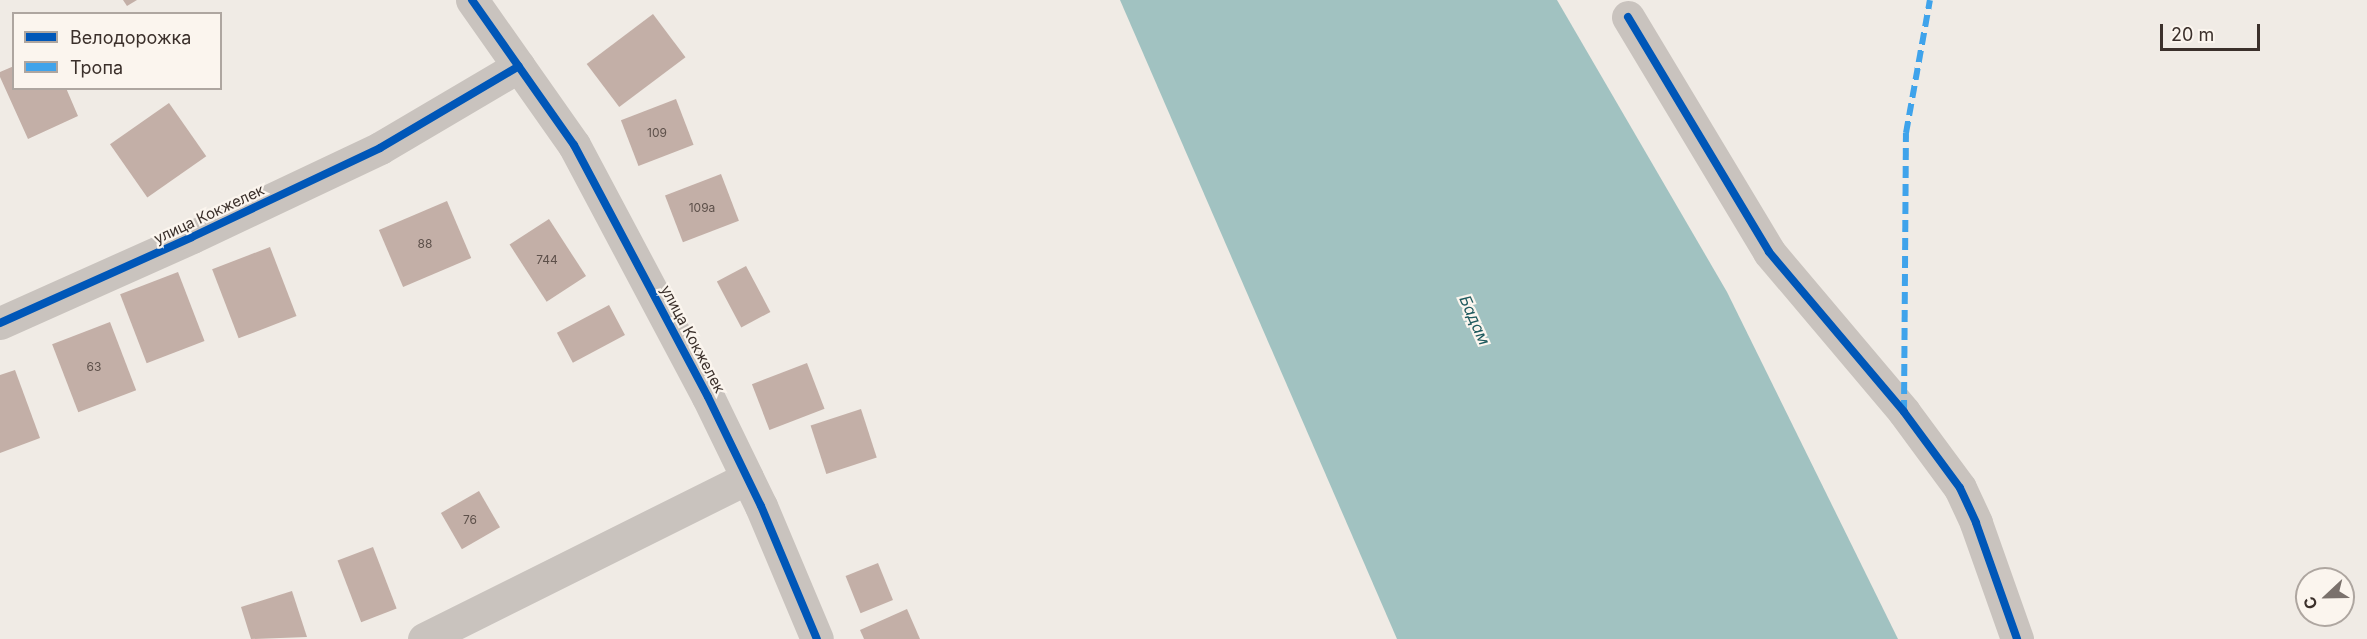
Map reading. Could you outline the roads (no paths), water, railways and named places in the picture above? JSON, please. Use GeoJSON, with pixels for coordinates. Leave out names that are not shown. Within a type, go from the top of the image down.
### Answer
{"type":"FeatureCollection","features":[{"type":"Feature","properties":{"kind":"street","name":"улица Кокжелек"},"geometry":{"type":"LineString","coordinates":[[471,0],[574,145],[708,397],[747,478],[818,639]]}},
{"type":"Feature","properties":{"kind":"street"},"geometry":{"type":"LineString","coordinates":[[1628,17],[1769,252],[1904,412],[1960,488],[1976,523],[2017,639]]}},
{"type":"Feature","properties":{"kind":"street","name":"улица Кокжелек"},"geometry":{"type":"LineString","coordinates":[[0,323],[192,237],[380,148],[519,66]]}},
{"type":"Feature","properties":{"kind":"street"},"geometry":{"type":"LineString","coordinates":[[424,639],[747,478]]}},
{"type":"Feature","properties":{"kind":"water","name":"Бадам"},"geometry":{"type":"Polygon","coordinates":[[[1120,0],[1557,0],[1727,292],[1898,639],[1397,639],[1120,0]]]}}]}
